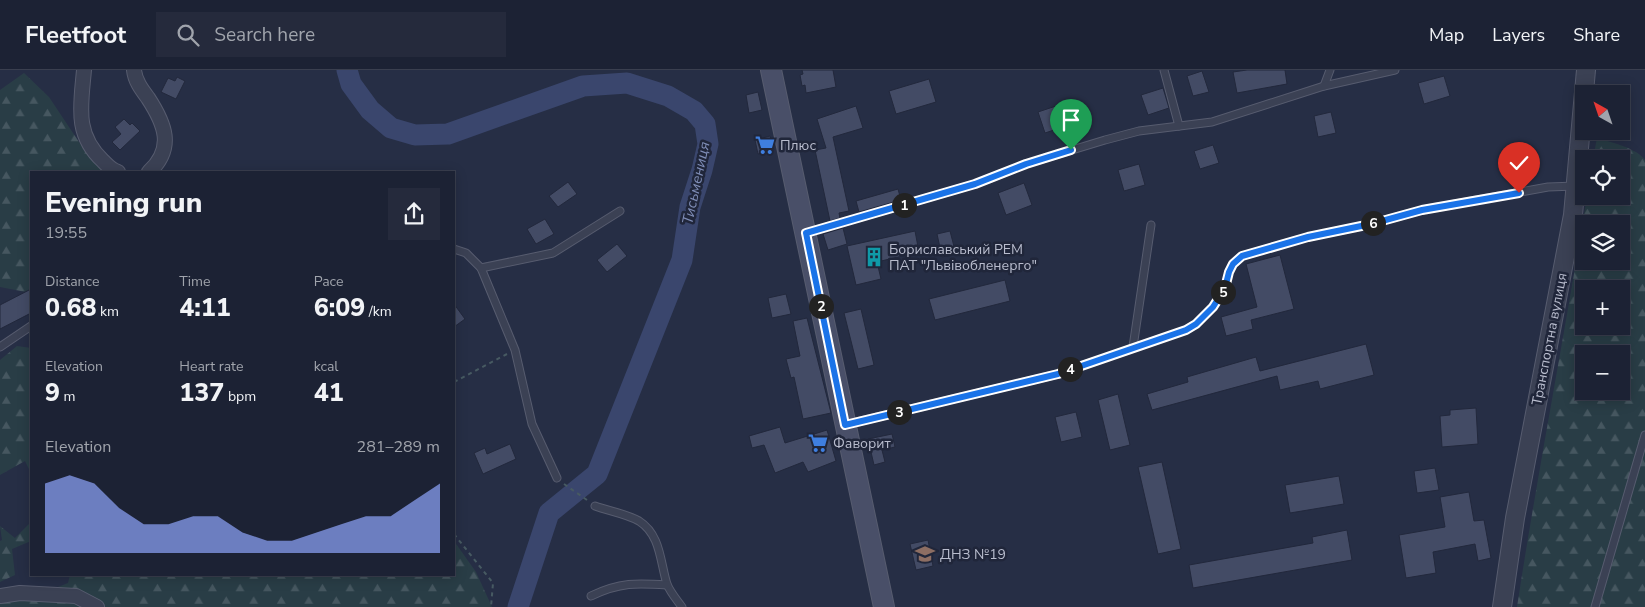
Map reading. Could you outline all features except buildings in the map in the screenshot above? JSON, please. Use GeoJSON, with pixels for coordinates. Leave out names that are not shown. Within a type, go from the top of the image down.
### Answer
{"type":"FeatureCollection","features":[{"type":"Feature","properties":{"kind":"main road"},"geometry":{"type":"LineString","coordinates":[[771,70],[884,607]]}},
{"type":"Feature","properties":{"kind":"street"},"geometry":{"type":"LineString","coordinates":[[84,70],[80,114],[85,137],[94,152],[113,171]]}},
{"type":"Feature","properties":{"kind":"street"},"geometry":{"type":"LineString","coordinates":[[134,70],[139,86],[158,114],[164,132],[165,147],[160,161],[150,171]]}},
{"type":"Feature","properties":{"kind":"street","name":"Транспортна вулиця"},"geometry":{"type":"LineString","coordinates":[[1579,150],[1586,70]]}},
{"type":"Feature","properties":{"kind":"street","name":"Транспортна вулиця"},"geometry":{"type":"LineString","coordinates":[[1502,607],[1515,518],[1573,215],[1575,196]]}},
{"type":"Feature","properties":{"kind":"street"},"geometry":{"type":"LineString","coordinates":[[0,596],[20,593],[76,596],[97,607]]}},
{"type":"Feature","properties":{"kind":"lane"},"geometry":{"type":"LineString","coordinates":[[1164,70],[1179,126]]}},
{"type":"Feature","properties":{"kind":"lane"},"geometry":{"type":"LineString","coordinates":[[1324,86],[1330,70]]}},
{"type":"Feature","properties":{"kind":"lane"},"geometry":{"type":"LineString","coordinates":[[806,233],[975,184],[1026,164],[1139,131],[1212,122],[1324,86],[1395,70]]}},
{"type":"Feature","properties":{"kind":"lane"},"geometry":{"type":"LineString","coordinates":[[845,425],[1058,374],[1172,335],[1196,324],[1213,307],[1225,288],[1233,264],[1242,256],[1308,237],[1371,224],[1422,210],[1548,187],[1575,186]]}},
{"type":"Feature","properties":{"kind":"lane"},"geometry":{"type":"LineString","coordinates":[[481,268],[553,253],[620,211]]}},
{"type":"Feature","properties":{"kind":"lane"},"geometry":{"type":"LineString","coordinates":[[1133,347],[1151,225]]}},
{"type":"Feature","properties":{"kind":"lane"},"geometry":{"type":"LineString","coordinates":[[455,249],[466,253],[481,268],[515,350],[532,424],[557,478]]}},
{"type":"Feature","properties":{"kind":"lane"},"geometry":{"type":"LineString","coordinates":[[0,347],[30,327]]}},
{"type":"Feature","properties":{"kind":"lane"},"geometry":{"type":"LineString","coordinates":[[1595,607],[1645,435]]}},
{"type":"Feature","properties":{"kind":"lane"},"geometry":{"type":"LineString","coordinates":[[594,506],[637,520],[648,527],[663,562],[667,585],[682,607]]}},
{"type":"Feature","properties":{"kind":"lane"},"geometry":{"type":"LineString","coordinates":[[591,596],[609,587],[637,583],[667,585]]}},
{"type":"Feature","properties":{"kind":"path"},"geometry":{"type":"LineString","coordinates":[[455,381],[515,350]]}},
{"type":"Feature","properties":{"kind":"path"},"geometry":{"type":"LineString","coordinates":[[557,478],[594,506]]}},
{"type":"Feature","properties":{"kind":"path"},"geometry":{"type":"LineString","coordinates":[[455,535],[494,583],[491,607]]}},
{"type":"Feature","properties":{"kind":"green space"},"geometry":{"type":"Polygon","coordinates":[[[24,73],[49,97],[85,151],[111,171],[30,171],[30,293],[0,287],[0,90],[24,73]]]}},
{"type":"Feature","properties":{"kind":"green space"},"geometry":{"type":"Polygon","coordinates":[[[1597,140],[1603,140],[1630,149],[1645,160],[1645,607],[1517,607],[1575,269],[1630,270],[1630,215],[1584,215],[1586,205],[1630,205],[1630,150],[1595,150],[1597,140]]]}},
{"type":"Feature","properties":{"kind":"green space"},"geometry":{"type":"Polygon","coordinates":[[[17,346],[30,348],[30,471],[25,461],[0,475],[0,360],[17,346]]]}},
{"type":"Feature","properties":{"kind":"green space"},"geometry":{"type":"Polygon","coordinates":[[[30,523],[30,541],[12,549],[15,575],[0,582],[0,541],[2,540],[0,526],[15,538],[30,523]]]}},
{"type":"Feature","properties":{"kind":"green space"},"geometry":{"type":"Polygon","coordinates":[[[455,542],[476,572],[492,607],[0,607],[0,601],[48,591],[68,583],[70,576],[455,576],[455,542]]]}},
{"type":"Feature","properties":{"kind":"waterway","name":"Тисьмениця"},"geometry":{"type":"LineString","coordinates":[[347,70],[351,84],[370,110],[391,128],[415,135],[448,134],[583,86],[627,83],[668,96],[694,111],[705,124],[708,144],[690,207],[682,260],[597,474],[549,513],[518,607]]}},
{"type":"Feature","properties":{"kind":"place","name":"Плюс"},"geometry":{"type":"Point","coordinates":[765,145]}},
{"type":"Feature","properties":{"kind":"place","name":"Бориславський РЕМ ПАТ \"Львівобленерго\""},"geometry":{"type":"Point","coordinates":[874,257]}},
{"type":"Feature","properties":{"kind":"place","name":"Фаворит"},"geometry":{"type":"Point","coordinates":[818,443]}},
{"type":"Feature","properties":{"kind":"place","name":"ДНЗ №19"},"geometry":{"type":"Point","coordinates":[925,554]}},
{"type":"Feature","properties":{"kind":"route"},"geometry":{"type":"LineString","coordinates":[[1071,150],[1026,164],[975,184],[806,233],[845,425],[1058,374],[1186,330],[1196,324],[1213,307],[1225,288],[1233,264],[1242,256],[1308,237],[1371,224],[1422,210],[1519,193]]}}]}
